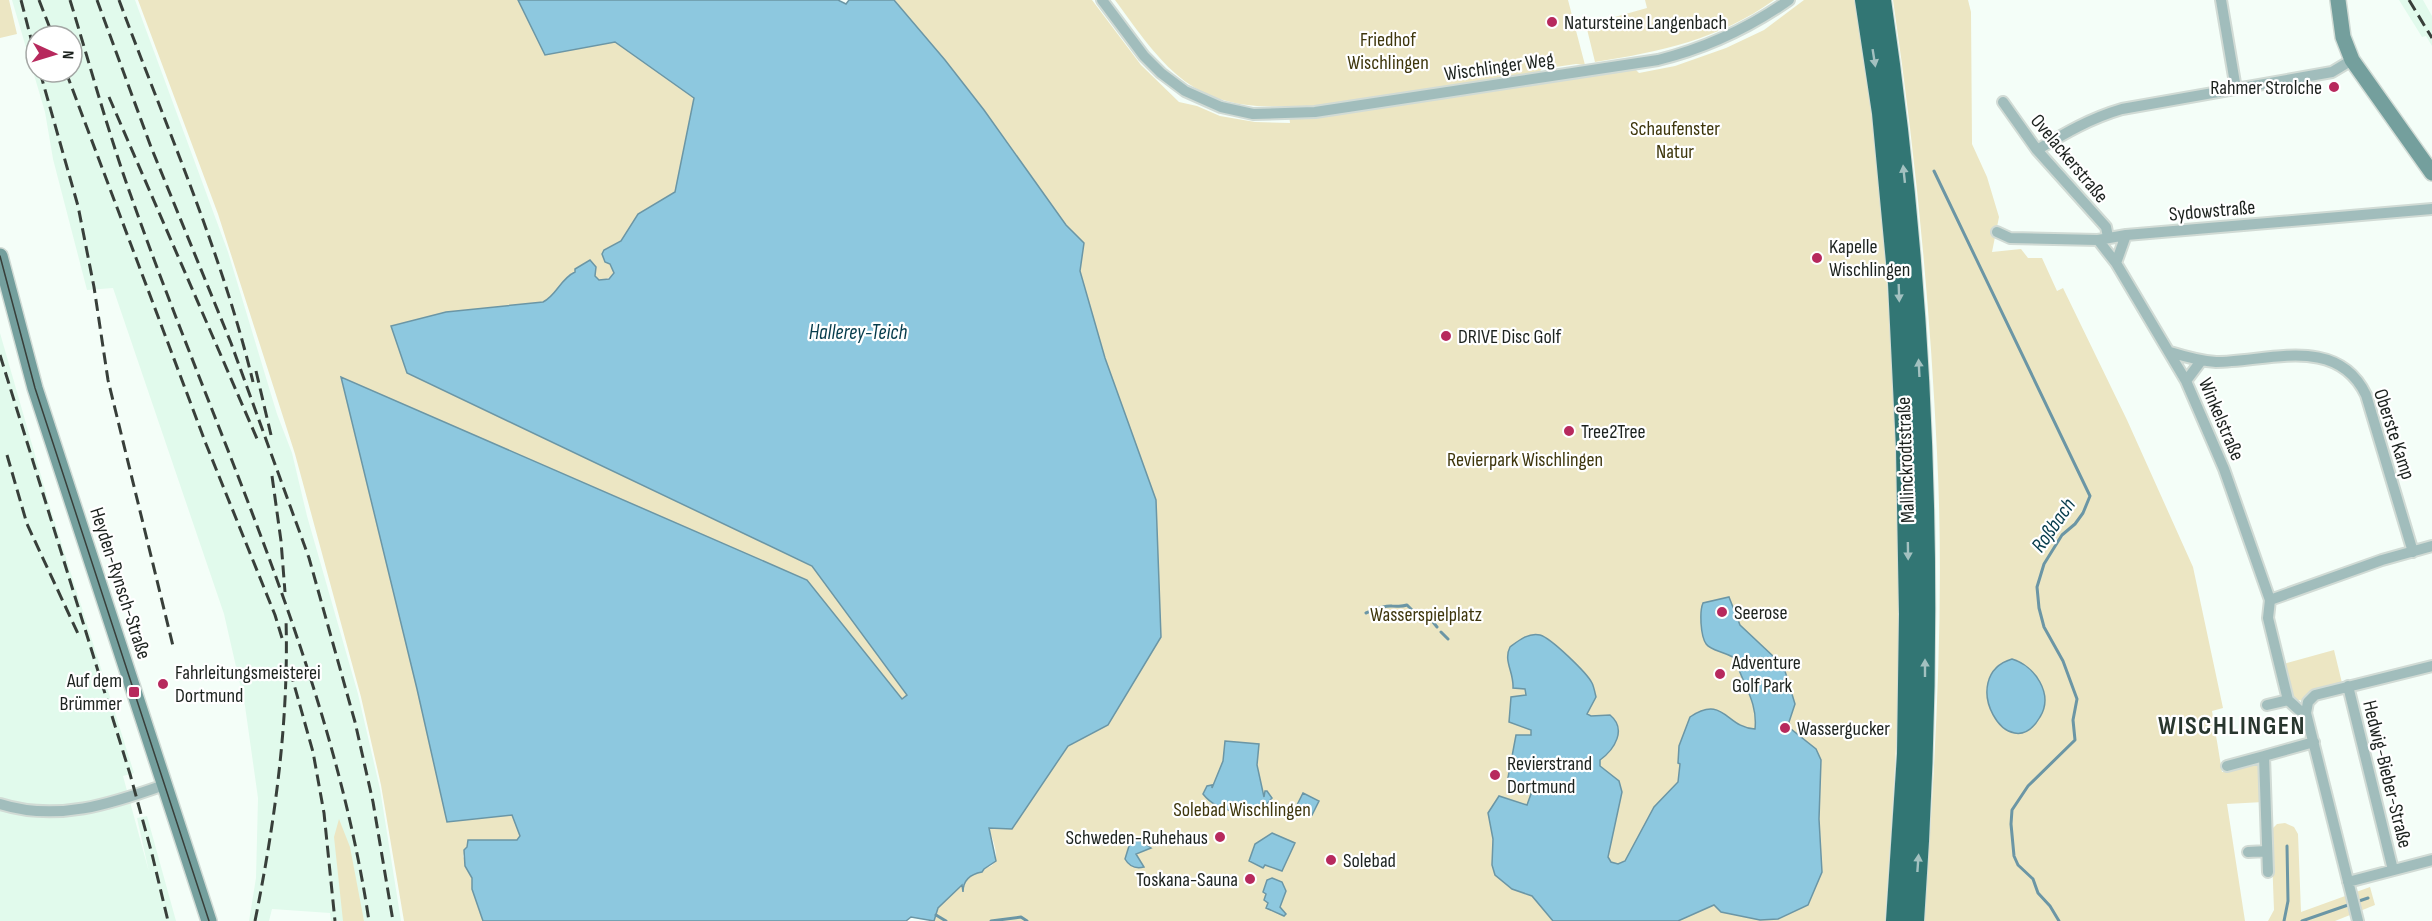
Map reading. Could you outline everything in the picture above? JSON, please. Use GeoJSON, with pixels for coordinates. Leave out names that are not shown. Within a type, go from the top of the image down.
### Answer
{"type":"FeatureCollection","features":[{"type":"Feature","properties":{"kind":"highway","name":"Mallinckrodtstraße"},"geometry":{"type":"LineString","coordinates":[[1865,0],[1882,113],[1898,283],[1906,448],[1909,614],[1907,754],[1896,921]]}},
{"type":"Feature","properties":{"kind":"highway","name":"Mallinckrodtstraße"},"geometry":{"type":"LineString","coordinates":[[1881,0],[1904,173],[1916,315],[1923,441],[1924,756],[1914,921]]}},
{"type":"Feature","properties":{"kind":"main road"},"geometry":{"type":"LineString","coordinates":[[2338,0],[2343,37],[2352,60],[2432,173]]}},
{"type":"Feature","properties":{"kind":"main road","name":"Heyden-Rynsch-Straße"},"geometry":{"type":"LineString","coordinates":[[0,256],[36,388],[209,921]]}},
{"type":"Feature","properties":{"kind":"street","name":"Wischlinger Weg"},"geometry":{"type":"LineString","coordinates":[[1102,0],[1144,56],[1161,73],[1185,91],[1221,107],[1253,114],[1315,112],[1658,60],[1728,37],[1790,0]]}},
{"type":"Feature","properties":{"kind":"street"},"geometry":{"type":"LineString","coordinates":[[2222,0],[2236,88]]}},
{"type":"Feature","properties":{"kind":"street"},"geometry":{"type":"LineString","coordinates":[[2037,150],[2072,129],[2099,116],[2122,109],[2332,72],[2352,60]]}},
{"type":"Feature","properties":{"kind":"street","name":"Ovelackerstraße"},"geometry":{"type":"LineString","coordinates":[[2003,102],[2037,150],[2106,227],[2103,238]]}},
{"type":"Feature","properties":{"kind":"street","name":"Sydowstraße"},"geometry":{"type":"LineString","coordinates":[[1997,232],[2010,238],[2103,238],[2432,209]]}},
{"type":"Feature","properties":{"kind":"street"},"geometry":{"type":"LineString","coordinates":[[2116,263],[2126,235]]}},
{"type":"Feature","properties":{"kind":"street","name":"Winkelstraße"},"geometry":{"type":"LineString","coordinates":[[2103,238],[2186,381],[2224,469],[2270,600],[2268,618],[2288,700]]}},
{"type":"Feature","properties":{"kind":"street","name":"Oberste Kamp"},"geometry":{"type":"LineString","coordinates":[[2170,352],[2201,361],[2310,356],[2327,359],[2341,366],[2355,379],[2366,395],[2413,552]]}},
{"type":"Feature","properties":{"kind":"street"},"geometry":{"type":"LineString","coordinates":[[2186,381],[2201,361]]}},
{"type":"Feature","properties":{"kind":"street"},"geometry":{"type":"LineString","coordinates":[[2270,600],[2339,575],[2432,546]]}},
{"type":"Feature","properties":{"kind":"street"},"geometry":{"type":"LineString","coordinates":[[2358,921],[2306,712],[2308,702],[2315,695],[2432,666]]}},
{"type":"Feature","properties":{"kind":"street","name":"Hedwig-Bieber-Straße"},"geometry":{"type":"LineString","coordinates":[[2348,686],[2393,870]]}},
{"type":"Feature","properties":{"kind":"street"},"geometry":{"type":"LineString","coordinates":[[2268,705],[2288,700],[2299,710]]}},
{"type":"Feature","properties":{"kind":"street"},"geometry":{"type":"LineString","coordinates":[[2227,766],[2314,742]]}},
{"type":"Feature","properties":{"kind":"street"},"geometry":{"type":"LineString","coordinates":[[2265,756],[2268,872]]}},
{"type":"Feature","properties":{"kind":"street"},"geometry":{"type":"LineString","coordinates":[[0,804],[42,812],[75,811],[102,806],[165,785]]}},
{"type":"Feature","properties":{"kind":"street"},"geometry":{"type":"LineString","coordinates":[[2248,852],[2267,851]]}},
{"type":"Feature","properties":{"kind":"street"},"geometry":{"type":"LineString","coordinates":[[2348,882],[2432,860]]}},
{"type":"Feature","properties":{"kind":"shaded area"},"geometry":{"type":"Polygon","coordinates":[[[12,0],[135,0],[228,252],[277,414],[292,453],[307,516],[358,694],[380,789],[401,921],[364,921],[363,916],[343,915],[343,921],[331,921],[330,913],[272,909],[269,921],[249,921],[256,878],[258,798],[245,706],[224,614],[113,288],[87,290],[53,159],[45,112],[37,84],[84,84],[84,24],[24,24],[24,41],[12,0]]]}},
{"type":"Feature","properties":{"kind":"shaded area"},"geometry":{"type":"Polygon","coordinates":[[[2399,0],[2423,0],[2432,16],[2432,46],[2426,36],[2422,37],[2399,0]]]}},
{"type":"Feature","properties":{"kind":"shaded area"},"geometry":{"type":"Polygon","coordinates":[[[0,333],[50,507],[134,773],[123,776],[149,872],[137,818],[147,816],[176,921],[0,921],[0,333]]]}},
{"type":"Feature","properties":{"kind":"green space"},"geometry":{"type":"Polygon","coordinates":[[[0,0],[9,0],[17,34],[0,38],[0,0]]]}},
{"type":"Feature","properties":{"kind":"green space"},"geometry":{"type":"Polygon","coordinates":[[[138,0],[518,0],[545,55],[615,42],[694,98],[675,193],[638,214],[621,241],[604,250],[614,273],[612,276],[602,281],[588,274],[571,273],[551,297],[543,302],[446,312],[391,326],[407,373],[812,566],[908,695],[902,699],[341,378],[447,822],[513,815],[520,836],[517,840],[467,847],[463,856],[472,878],[472,889],[483,921],[404,921],[381,785],[361,697],[295,454],[218,214],[138,0]]]}},
{"type":"Feature","properties":{"kind":"green space","name":"Revierpark Wischlingen"},"geometry":{"type":"Polygon","coordinates":[[[894,0],[1092,0],[1141,65],[1179,102],[1197,106],[1220,116],[1255,122],[1290,123],[1288,106],[1255,106],[1228,101],[1205,93],[1185,81],[1150,47],[1115,0],[1568,0],[1585,65],[1576,64],[1542,69],[1532,79],[1631,65],[1639,73],[1675,66],[1726,48],[1764,30],[1804,0],[1857,0],[1884,242],[1892,363],[1901,583],[1897,730],[1885,921],[934,921],[938,908],[962,885],[964,886],[970,876],[982,872],[995,861],[996,852],[989,828],[1020,816],[1068,746],[1108,725],[1105,358],[1080,271],[1084,243],[1066,225],[984,110],[945,60],[894,0]]]}},
{"type":"Feature","properties":{"kind":"green space"},"geometry":{"type":"Polygon","coordinates":[[[1645,0],[1774,0],[1732,25],[1689,42],[1643,54],[1595,62],[1586,25],[1647,8],[1645,0]]]}},
{"type":"Feature","properties":{"kind":"green space"},"geometry":{"type":"Polygon","coordinates":[[[1893,0],[1968,0],[1971,12],[1972,144],[1987,177],[1999,217],[1992,252],[2021,249],[2028,258],[2042,258],[2057,291],[2063,288],[2127,420],[2193,567],[2223,708],[2212,711],[2222,772],[2254,763],[2260,766],[2263,802],[2227,804],[2245,921],[1924,921],[1938,687],[1939,511],[1926,282],[1915,169],[1893,0]]]}},
{"type":"Feature","properties":{"kind":"green space"},"geometry":{"type":"Polygon","coordinates":[[[2334,650],[2342,683],[2305,701],[2295,702],[2291,696],[2283,664],[2334,650]]]}},
{"type":"Feature","properties":{"kind":"green space"},"geometry":{"type":"Polygon","coordinates":[[[339,819],[350,847],[364,921],[343,921],[334,837],[339,819]]]}},
{"type":"Feature","properties":{"kind":"green space"},"geometry":{"type":"Polygon","coordinates":[[[2285,823],[2294,827],[2298,834],[2301,912],[2370,887],[2375,905],[2335,921],[2268,921],[2274,910],[2271,830],[2277,824],[2285,823]]]}},
{"type":"Feature","properties":{"kind":"water","name":"Hallerey-Teich"},"geometry":{"type":"Polygon","coordinates":[[[518,0],[838,0],[846,4],[849,0],[894,0],[945,60],[984,110],[1066,225],[1084,243],[1080,271],[1105,358],[1156,500],[1161,637],[1108,725],[1068,746],[1012,829],[989,828],[996,861],[982,872],[968,878],[963,892],[962,885],[938,908],[934,921],[911,917],[906,921],[483,921],[472,889],[472,878],[465,866],[464,850],[468,840],[517,840],[520,836],[512,815],[447,822],[341,377],[807,580],[902,699],[907,695],[812,566],[407,373],[391,326],[446,312],[543,302],[575,272],[575,269],[590,260],[596,267],[595,276],[599,280],[609,279],[614,273],[610,264],[605,262],[602,254],[604,250],[621,241],[638,214],[675,192],[694,98],[615,42],[545,55],[518,0]]]}},
{"type":"Feature","properties":{"kind":"water"},"geometry":{"type":"Polygon","coordinates":[[[1729,597],[1740,625],[1774,657],[1785,671],[1795,704],[1789,722],[1791,729],[1816,749],[1821,760],[1819,819],[1822,872],[1808,905],[1778,919],[1760,920],[1721,912],[1714,905],[1678,921],[1553,921],[1532,896],[1512,889],[1495,875],[1492,865],[1493,839],[1488,813],[1499,796],[1527,805],[1532,791],[1526,787],[1522,792],[1507,783],[1516,735],[1531,735],[1531,730],[1509,722],[1511,697],[1526,695],[1525,689],[1513,688],[1508,662],[1510,647],[1536,634],[1552,642],[1592,683],[1596,697],[1587,714],[1591,716],[1610,715],[1618,726],[1617,739],[1600,760],[1600,766],[1619,781],[1622,792],[1608,857],[1611,862],[1618,864],[1625,861],[1654,807],[1678,782],[1679,746],[1690,717],[1701,711],[1718,710],[1737,723],[1755,729],[1752,701],[1735,658],[1710,648],[1702,633],[1701,608],[1703,603],[1729,597]]]}},
{"type":"Feature","properties":{"kind":"water"},"geometry":{"type":"Polygon","coordinates":[[[2012,659],[2035,674],[2045,699],[2040,717],[2028,731],[2015,733],[2002,727],[1993,715],[1988,699],[1988,683],[1996,669],[2012,659]]]}},
{"type":"Feature","properties":{"kind":"water"},"geometry":{"type":"Polygon","coordinates":[[[1225,741],[1259,744],[1257,765],[1264,797],[1267,791],[1272,798],[1265,805],[1248,812],[1238,812],[1218,806],[1203,794],[1207,786],[1212,785],[1212,788],[1223,761],[1225,741]]]}},
{"type":"Feature","properties":{"kind":"water"},"geometry":{"type":"Polygon","coordinates":[[[1303,793],[1319,801],[1312,815],[1296,807],[1303,793]]]}},
{"type":"Feature","properties":{"kind":"water"},"geometry":{"type":"Polygon","coordinates":[[[1272,833],[1295,843],[1282,871],[1265,865],[1263,868],[1249,861],[1255,844],[1272,833]]]}},
{"type":"Feature","properties":{"kind":"water"},"geometry":{"type":"Polygon","coordinates":[[[1136,840],[1151,848],[1136,854],[1144,867],[1133,866],[1125,859],[1129,846],[1136,840]]]}},
{"type":"Feature","properties":{"kind":"water"},"geometry":{"type":"Polygon","coordinates":[[[1272,878],[1282,882],[1286,891],[1280,907],[1286,914],[1284,916],[1266,908],[1268,903],[1264,900],[1266,894],[1263,892],[1267,880],[1272,878]]]}},
{"type":"Feature","properties":{"kind":"waterway","name":"Roßbach"},"geometry":{"type":"LineString","coordinates":[[1934,171],[2090,496],[2083,513],[2075,524],[2062,535],[2044,564],[2037,587],[2044,627],[2063,661],[2077,699],[2073,720],[2075,740],[2028,786],[2012,810],[2014,856],[2018,865],[2033,879],[2038,893],[2050,906],[2059,921]]}},
{"type":"Feature","properties":{"kind":"waterway"},"geometry":{"type":"LineString","coordinates":[[1366,613],[1386,606],[1407,605],[1420,618],[1429,617],[1437,627]]}},
{"type":"Feature","properties":{"kind":"waterway"},"geometry":{"type":"LineString","coordinates":[[1441,632],[1448,639]]}},
{"type":"Feature","properties":{"kind":"waterway"},"geometry":{"type":"LineString","coordinates":[[2284,921],[2288,901],[2287,846]]}},
{"type":"Feature","properties":{"kind":"waterway"},"geometry":{"type":"LineString","coordinates":[[2359,901],[2368,898]]}},
{"type":"Feature","properties":{"kind":"waterway"},"geometry":{"type":"LineString","coordinates":[[2302,921],[2348,905]]}},
{"type":"Feature","properties":{"kind":"waterway"},"geometry":{"type":"LineString","coordinates":[[936,915],[946,921]]}},
{"type":"Feature","properties":{"kind":"waterway"},"geometry":{"type":"LineString","coordinates":[[991,921],[1021,917],[1027,921]]}},
{"type":"Feature","properties":{"kind":"tram line"},"geometry":{"type":"LineString","coordinates":[[0,256],[35,388],[209,921]]}},
{"type":"Feature","properties":{"kind":"railway"},"geometry":{"type":"LineString","coordinates":[[21,0],[27,24]]}},
{"type":"Feature","properties":{"kind":"railway"},"geometry":{"type":"LineString","coordinates":[[39,0],[48,24]]}},
{"type":"Feature","properties":{"kind":"railway"},"geometry":{"type":"LineString","coordinates":[[70,0],[131,196],[299,643],[328,735],[351,827],[369,921]]}},
{"type":"Feature","properties":{"kind":"railway"},"geometry":{"type":"LineString","coordinates":[[97,0],[151,147],[231,343],[309,558],[355,722],[373,802],[393,921]]}},
{"type":"Feature","properties":{"kind":"railway"},"geometry":{"type":"LineString","coordinates":[[119,0],[209,237],[253,382]]}},
{"type":"Feature","properties":{"kind":"railway"},"geometry":{"type":"LineString","coordinates":[[2409,0],[2432,38]]}},
{"type":"Feature","properties":{"kind":"railway"},"geometry":{"type":"LineString","coordinates":[[43,84],[78,206],[94,287],[108,380],[173,646]]}},
{"type":"Feature","properties":{"kind":"railway"},"geometry":{"type":"LineString","coordinates":[[71,84],[206,444],[275,615],[282,638]]}},
{"type":"Feature","properties":{"kind":"railway"},"geometry":{"type":"LineString","coordinates":[[109,97],[258,441]]}},
{"type":"Feature","properties":{"kind":"railway"},"geometry":{"type":"LineString","coordinates":[[0,355],[130,774],[168,921]]}},
{"type":"Feature","properties":{"kind":"railway"},"geometry":{"type":"LineString","coordinates":[[256,371],[271,435]]}},
{"type":"Feature","properties":{"kind":"railway"},"geometry":{"type":"LineString","coordinates":[[7,455],[27,524],[80,638]]}},
{"type":"Feature","properties":{"kind":"railway"},"geometry":{"type":"LineString","coordinates":[[272,476],[285,592]]}},
{"type":"Feature","properties":{"kind":"railway"},"geometry":{"type":"LineString","coordinates":[[255,921],[269,846],[283,733],[286,619]]}},
{"type":"Feature","properties":{"kind":"railway"},"geometry":{"type":"LineString","coordinates":[[290,670],[313,752],[324,813],[335,921]]}},
{"type":"Feature","properties":{"kind":"place","name":"Natursteine Langenbach"},"geometry":{"type":"Point","coordinates":[1552,22]}},
{"type":"Feature","properties":{"kind":"place","name":"Rahmer Strolche"},"geometry":{"type":"Point","coordinates":[2334,87]}},
{"type":"Feature","properties":{"kind":"place","name":"Kapelle Wischlingen"},"geometry":{"type":"Point","coordinates":[1817,258]}},
{"type":"Feature","properties":{"kind":"place","name":"DRIVE Disc Golf"},"geometry":{"type":"Point","coordinates":[1446,336]}},
{"type":"Feature","properties":{"kind":"place","name":"Tree2Tree"},"geometry":{"type":"Point","coordinates":[1569,431]}},
{"type":"Feature","properties":{"kind":"place","name":"Seerose"},"geometry":{"type":"Point","coordinates":[1722,612]}},
{"type":"Feature","properties":{"kind":"place","name":"Adventure Golf Park"},"geometry":{"type":"Point","coordinates":[1720,674]}},
{"type":"Feature","properties":{"kind":"place","name":"Fahrleitungsmeisterei Dortmund"},"geometry":{"type":"Point","coordinates":[163,684]}},
{"type":"Feature","properties":{"kind":"place","name":"Auf dem Brümmer"},"geometry":{"type":"Point","coordinates":[134,692]}},
{"type":"Feature","properties":{"kind":"place","name":"Wassergucker"},"geometry":{"type":"Point","coordinates":[1785,728]}},
{"type":"Feature","properties":{"kind":"place","name":"Revierstrand Dortmund"},"geometry":{"type":"Point","coordinates":[1495,775]}},
{"type":"Feature","properties":{"kind":"place","name":"Schweden-Ruhehaus"},"geometry":{"type":"Point","coordinates":[1220,837]}},
{"type":"Feature","properties":{"kind":"place","name":"Solebad"},"geometry":{"type":"Point","coordinates":[1331,860]}},
{"type":"Feature","properties":{"kind":"place","name":"Toskana-Sauna"},"geometry":{"type":"Point","coordinates":[1250,879]}},
{"type":"Feature","properties":{"kind":"district","name":"WISCHLINGEN"},"geometry":{"type":"Point","coordinates":[2232,725]}},
{"type":"Feature","properties":{"kind":"park label","name":"Friedhof Wischlingen"},"geometry":{"type":"Point","coordinates":[1388,50]}},
{"type":"Feature","properties":{"kind":"park label","name":"Schaufenster Natur"},"geometry":{"type":"Point","coordinates":[1675,140]}},
{"type":"Feature","properties":{"kind":"park label","name":"Wasserspielplatz"},"geometry":{"type":"Point","coordinates":[1426,614]}},
{"type":"Feature","properties":{"kind":"park label","name":"Solebad Wischlingen"},"geometry":{"type":"Point","coordinates":[1242,809]}}]}
